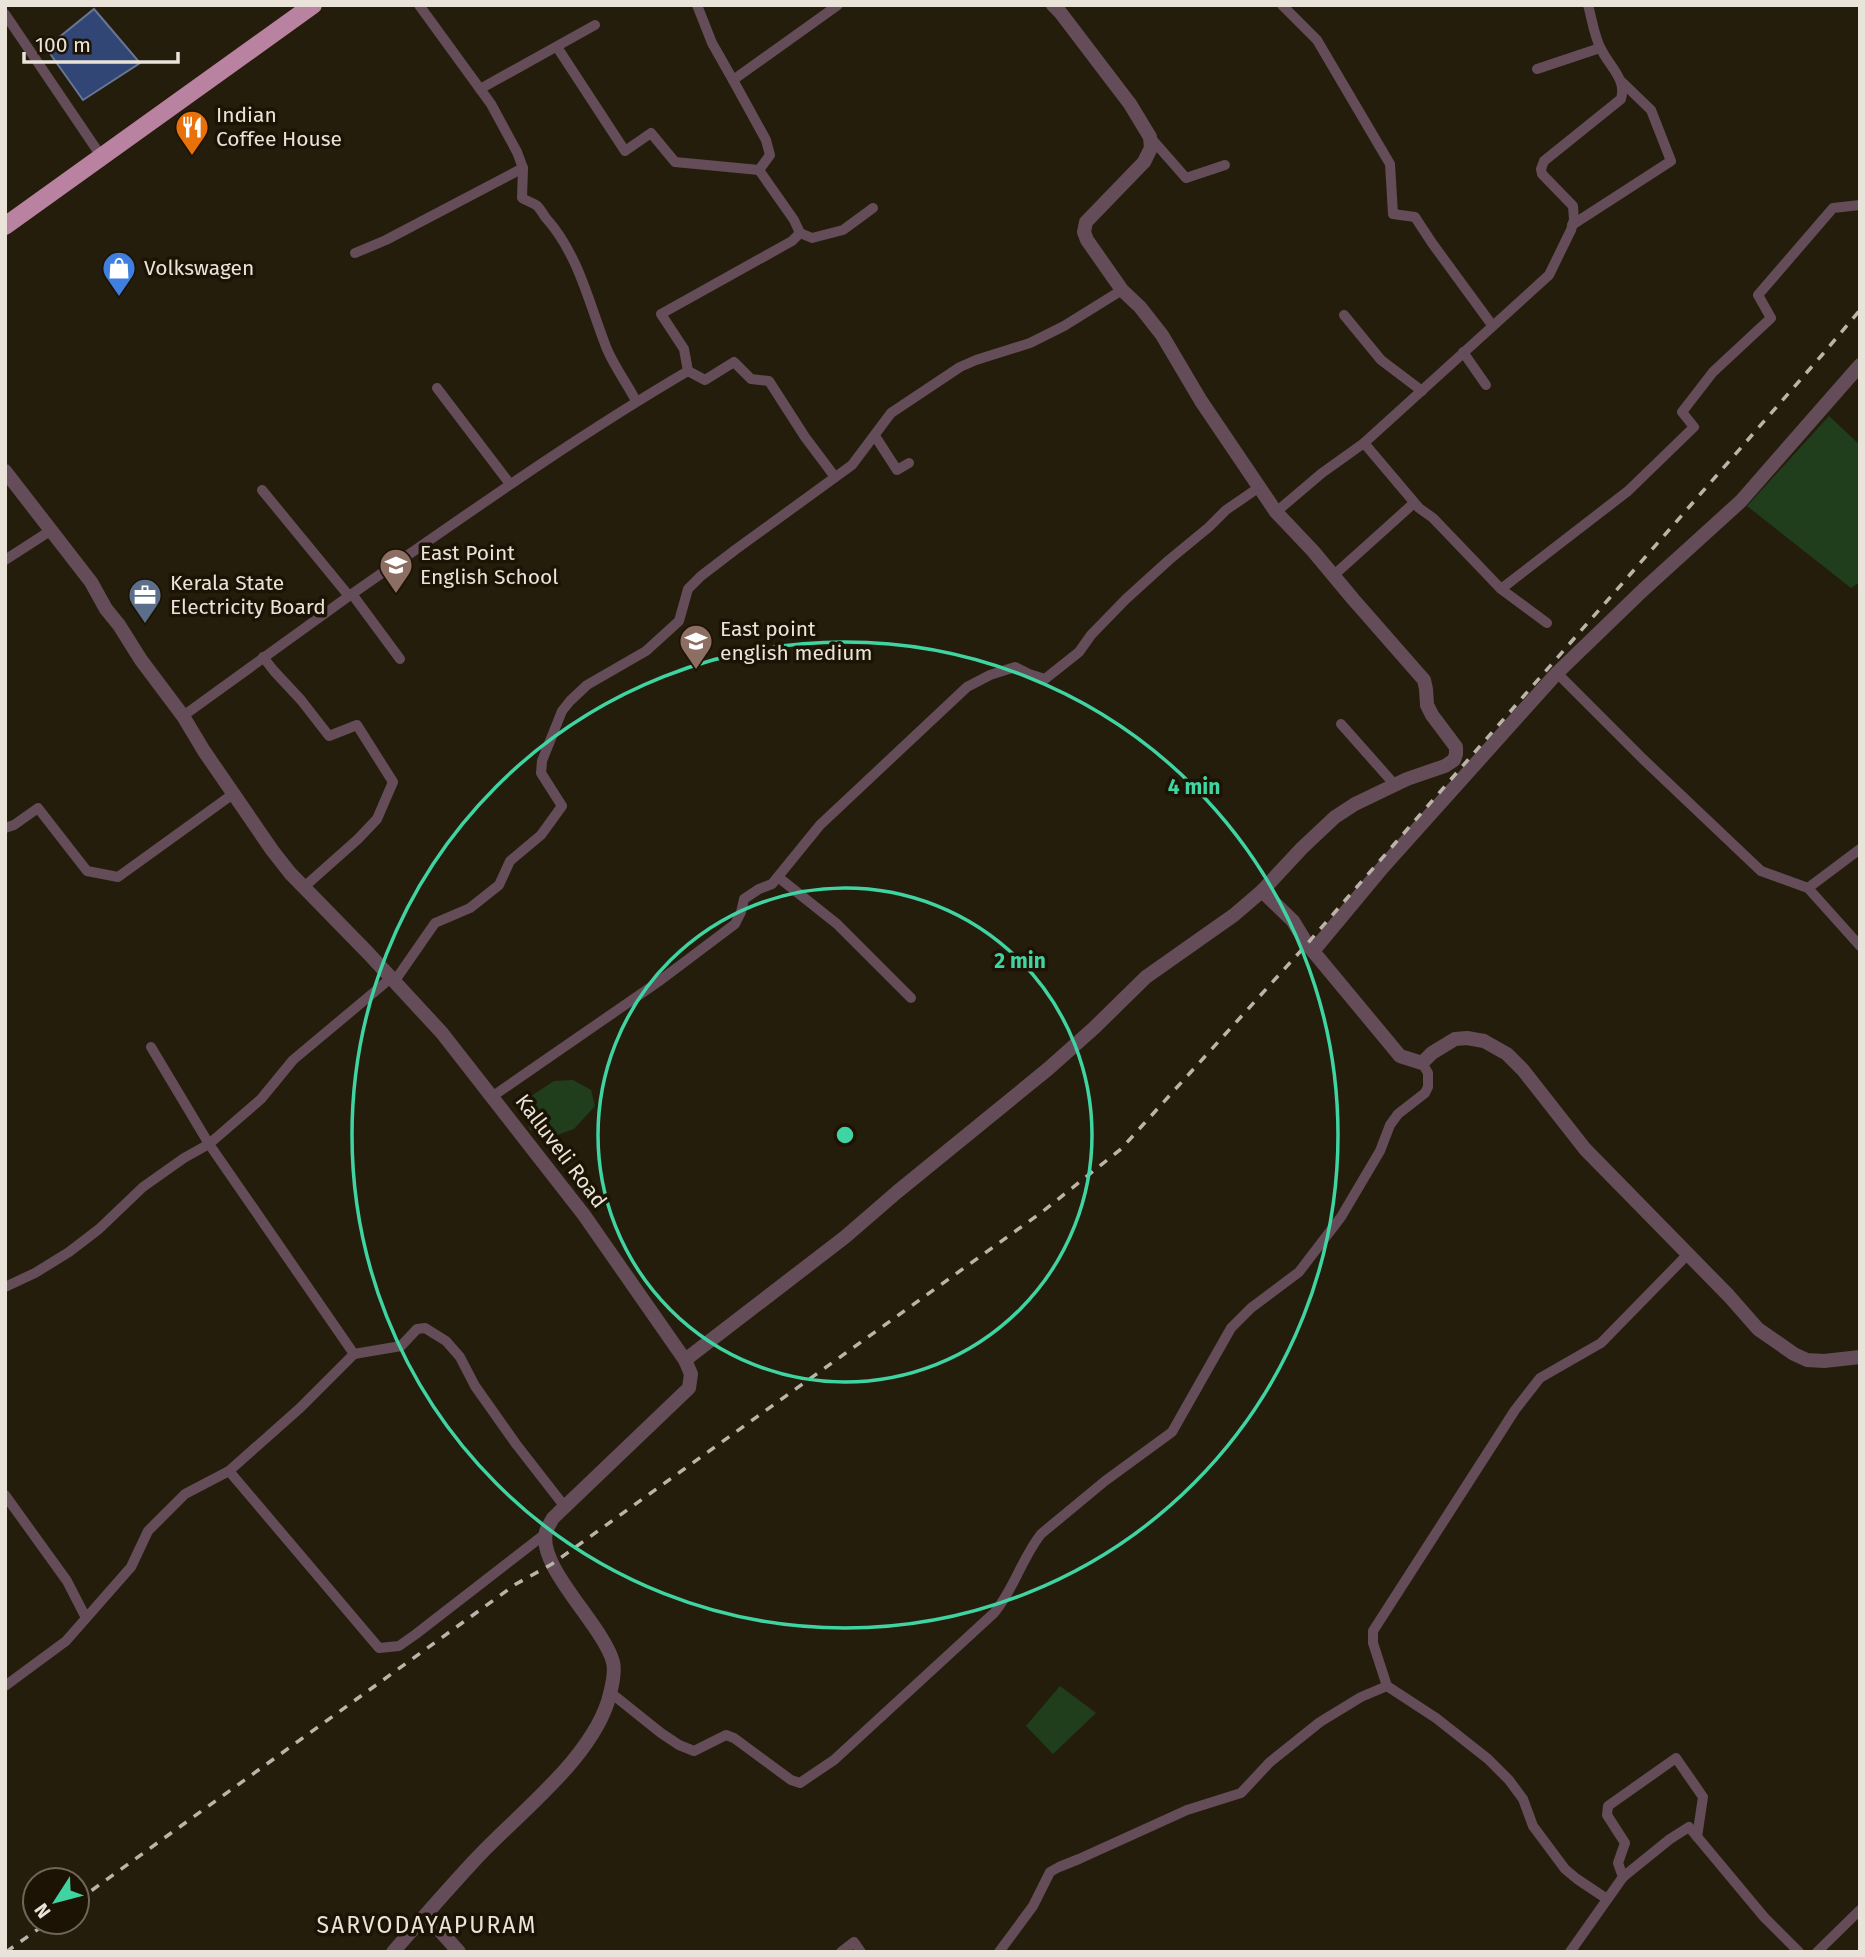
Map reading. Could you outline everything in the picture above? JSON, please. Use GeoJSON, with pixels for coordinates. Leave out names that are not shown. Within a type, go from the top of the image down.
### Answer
{"type":"FeatureCollection","features":[{"type":"Feature","properties":{"kind":"highway"},"geometry":{"type":"LineString","coordinates":[[5,226],[313,5]]}},
{"type":"Feature","properties":{"kind":"street"},"geometry":{"type":"LineString","coordinates":[[419,5],[491,104],[523,168],[522,198],[529,204],[536,205],[570,252],[605,347],[636,401]]}},
{"type":"Feature","properties":{"kind":"street"},"geometry":{"type":"LineString","coordinates":[[697,5],[712,43],[766,140],[770,155],[759,170]]}},
{"type":"Feature","properties":{"kind":"street"},"geometry":{"type":"LineString","coordinates":[[733,80],[838,5]]}},
{"type":"Feature","properties":{"kind":"street"},"geometry":{"type":"LineString","coordinates":[[1053,5],[1130,104],[1150,137],[1186,178],[1225,165]]}},
{"type":"Feature","properties":{"kind":"street"},"geometry":{"type":"LineString","coordinates":[[1282,5],[1317,40],[1390,164],[1393,214],[1415,217],[1492,325]]}},
{"type":"Feature","properties":{"kind":"street"},"geometry":{"type":"LineString","coordinates":[[1572,225],[1671,160],[1651,110],[1622,82],[1600,48],[1588,5]]}},
{"type":"Feature","properties":{"kind":"street"},"geometry":{"type":"LineString","coordinates":[[5,14],[101,156]]}},
{"type":"Feature","properties":{"kind":"street"},"geometry":{"type":"LineString","coordinates":[[480,89],[594,25]]}},
{"type":"Feature","properties":{"kind":"street"},"geometry":{"type":"LineString","coordinates":[[557,47],[625,151],[651,133],[676,162],[759,170]]}},
{"type":"Feature","properties":{"kind":"street"},"geometry":{"type":"LineString","coordinates":[[1538,69],[1600,48]]}},
{"type":"Feature","properties":{"kind":"street"},"geometry":{"type":"LineString","coordinates":[[1276,512],[1322,473],[1364,443],[1549,275],[1572,225],[1573,206],[1542,174],[1541,169],[1544,162],[1621,99],[1622,82]]}},
{"type":"Feature","properties":{"kind":"street"},"geometry":{"type":"LineString","coordinates":[[229,1471],[379,1648],[399,1646],[545,1534],[553,1518],[689,1388],[691,1374],[685,1360],[845,1237],[1030,1084],[1094,1028],[1146,977],[1234,915],[1262,891],[1335,817],[1355,804],[1407,779],[1445,766],[1454,760],[1456,747],[1427,705],[1423,680],[1314,551],[1276,512],[1201,401],[1161,335],[1099,260],[1084,232],[1086,222],[1144,162],[1151,148],[1150,137]]}},
{"type":"Feature","properties":{"kind":"street"},"geometry":{"type":"LineString","coordinates":[[355,253],[386,240],[523,168]]}},
{"type":"Feature","properties":{"kind":"street"},"geometry":{"type":"LineString","coordinates":[[759,170],[800,233],[812,238],[844,230],[873,208]]}},
{"type":"Feature","properties":{"kind":"street"},"geometry":{"type":"LineString","coordinates":[[1502,589],[1628,491],[1694,428],[1682,412],[1713,372],[1771,318],[1758,295],[1833,208],[1860,205]]}},
{"type":"Feature","properties":{"kind":"street"},"geometry":{"type":"LineString","coordinates":[[800,233],[662,314],[684,349],[688,370],[705,380],[734,362],[751,379],[769,382],[835,477]]}},
{"type":"Feature","properties":{"kind":"street"},"geometry":{"type":"LineString","coordinates":[[5,1287],[35,1273],[69,1252],[99,1229],[143,1186],[209,1144],[261,1099],[293,1060],[393,980],[436,923],[470,908],[499,885],[510,861],[541,835],[562,806],[541,773],[542,761],[562,711],[587,685],[646,651],[679,621],[688,589],[702,576],[852,465],[891,413],[960,368],[976,360],[1030,343],[1064,326],[1122,290]]}},
{"type":"Feature","properties":{"kind":"street"},"geometry":{"type":"LineString","coordinates":[[1344,315],[1381,360],[1422,391]]}},
{"type":"Feature","properties":{"kind":"street"},"geometry":{"type":"LineString","coordinates":[[1463,352],[1486,385]]}},
{"type":"Feature","properties":{"kind":"street"},"geometry":{"type":"LineString","coordinates":[[1314,950],[1384,867],[1558,673],[1643,590],[1741,501],[1860,365]]}},
{"type":"Feature","properties":{"kind":"street"},"geometry":{"type":"LineString","coordinates":[[183,716],[510,484],[688,370]]}},
{"type":"Feature","properties":{"kind":"street"},"geometry":{"type":"LineString","coordinates":[[437,388],[510,484]]}},
{"type":"Feature","properties":{"kind":"street"},"geometry":{"type":"LineString","coordinates":[[875,436],[897,470],[909,463]]}},
{"type":"Feature","properties":{"kind":"street"},"geometry":{"type":"LineString","coordinates":[[1364,443],[1414,503],[1433,518],[1502,589],[1547,623]]}},
{"type":"Feature","properties":{"kind":"street","name":"Kalluveli Road"},"geometry":{"type":"LineString","coordinates":[[5,471],[91,582],[141,660],[183,716],[272,850],[442,1033],[584,1215],[685,1360]]}},
{"type":"Feature","properties":{"kind":"street"},"geometry":{"type":"LineString","coordinates":[[493,1096],[658,982],[734,924],[744,899],[772,884],[820,825],[967,687],[990,675],[1015,667],[1045,679],[1079,652],[1091,635],[1126,599],[1169,560],[1226,510],[1258,488]]}},
{"type":"Feature","properties":{"kind":"street"},"geometry":{"type":"LineString","coordinates":[[262,490],[400,659]]}},
{"type":"Feature","properties":{"kind":"street"},"geometry":{"type":"LineString","coordinates":[[1334,575],[1414,503]]}},
{"type":"Feature","properties":{"kind":"street"},"geometry":{"type":"LineString","coordinates":[[5,560],[50,530]]}},
{"type":"Feature","properties":{"kind":"street"},"geometry":{"type":"LineString","coordinates":[[263,657],[329,736],[357,725],[393,782],[377,819],[304,887]]}},
{"type":"Feature","properties":{"kind":"street"},"geometry":{"type":"LineString","coordinates":[[1558,673],[1643,759],[1761,871],[1808,888],[1860,946]]}},
{"type":"Feature","properties":{"kind":"street"},"geometry":{"type":"LineString","coordinates":[[1341,724],[1395,785]]}},
{"type":"Feature","properties":{"kind":"street"},"geometry":{"type":"LineString","coordinates":[[5,828],[14,825],[38,807],[88,871],[118,877],[233,794]]}},
{"type":"Feature","properties":{"kind":"street"},"geometry":{"type":"LineString","coordinates":[[1808,888],[1860,849]]}},
{"type":"Feature","properties":{"kind":"street"},"geometry":{"type":"LineString","coordinates":[[778,877],[837,924],[911,998]]}},
{"type":"Feature","properties":{"kind":"street"},"geometry":{"type":"LineString","coordinates":[[611,1693],[679,1745],[694,1751],[726,1735],[791,1780],[800,1783],[834,1759],[994,1613],[1007,1597],[1032,1545],[1041,1534],[1105,1481],[1172,1432],[1231,1328],[1251,1308],[1299,1272],[1341,1217],[1380,1152],[1390,1125],[1398,1114],[1425,1093],[1428,1087],[1427,1073],[1422,1063],[1400,1056],[1334,978],[1293,922],[1262,891]]}},
{"type":"Feature","properties":{"kind":"street"},"geometry":{"type":"LineString","coordinates":[[1422,1063],[1455,1039],[1484,1041],[1507,1054],[1523,1070],[1585,1149],[1758,1329],[1807,1360],[1860,1357]]}},
{"type":"Feature","properties":{"kind":"street"},"geometry":{"type":"LineString","coordinates":[[151,1047],[209,1144],[354,1354]]}},
{"type":"Feature","properties":{"kind":"street"},"geometry":{"type":"LineString","coordinates":[[1607,1899],[1565,1869],[1533,1826],[1523,1798],[1488,1759],[1436,1718],[1387,1686],[1373,1643],[1373,1631],[1516,1410],[1540,1378],[1601,1343],[1688,1254]]}},
{"type":"Feature","properties":{"kind":"street"},"geometry":{"type":"LineString","coordinates":[[5,1686],[66,1641],[131,1567],[148,1531],[185,1494],[229,1471],[300,1408],[354,1354],[401,1346],[417,1329],[425,1328],[446,1341],[460,1357],[475,1387],[565,1507]]}},
{"type":"Feature","properties":{"kind":"street"},"geometry":{"type":"LineString","coordinates":[[5,1495],[67,1581],[86,1618]]}},
{"type":"Feature","properties":{"kind":"street"},"geometry":{"type":"LineString","coordinates":[[393,1952],[475,1860],[584,1746],[600,1720],[611,1693],[613,1664],[601,1636],[552,1564],[545,1534]]}},
{"type":"Feature","properties":{"kind":"street"},"geometry":{"type":"LineString","coordinates":[[999,1952],[1033,1906],[1050,1872],[1186,1810],[1241,1793],[1270,1762],[1321,1722],[1387,1686]]}},
{"type":"Feature","properties":{"kind":"street"},"geometry":{"type":"LineString","coordinates":[[1623,1877],[1618,1864],[1625,1843],[1607,1815],[1608,1806],[1676,1758],[1703,1797],[1698,1837]]}},
{"type":"Feature","properties":{"kind":"street"},"geometry":{"type":"LineString","coordinates":[[1570,1952],[1623,1877],[1689,1827],[1764,1917],[1799,1952]]}},
{"type":"Feature","properties":{"kind":"street"},"geometry":{"type":"LineString","coordinates":[[1817,1952],[1860,1910]]}},
{"type":"Feature","properties":{"kind":"street"},"geometry":{"type":"LineString","coordinates":[[426,1915],[459,1952]]}},
{"type":"Feature","properties":{"kind":"street"},"geometry":{"type":"LineString","coordinates":[[841,1952],[854,1942],[861,1952]]}},
{"type":"Feature","properties":{"kind":"green space"},"geometry":{"type":"Polygon","coordinates":[[[1829,416],[1860,445],[1860,582],[1851,588],[1747,506],[1829,416]]]}},
{"type":"Feature","properties":{"kind":"green space"},"geometry":{"type":"Polygon","coordinates":[[[573,1080],[591,1090],[595,1106],[574,1129],[548,1138],[530,1130],[524,1112],[531,1096],[554,1081],[573,1080]]]}},
{"type":"Feature","properties":{"kind":"green space"},"geometry":{"type":"Polygon","coordinates":[[[1060,1686],[1096,1713],[1053,1754],[1026,1726],[1060,1686]]]}},
{"type":"Feature","properties":{"kind":"water"},"geometry":{"type":"Polygon","coordinates":[[[94,9],[140,63],[83,100],[46,48],[94,9]]]}},
{"type":"Feature","properties":{"kind":"railway"},"geometry":{"type":"LineString","coordinates":[[91,1891],[516,1584],[552,1564],[1042,1212],[1121,1149],[1307,944],[1860,310]]}},
{"type":"Feature","properties":{"kind":"railway"},"geometry":{"type":"LineString","coordinates":[[6,1952],[28,1936]]}},
{"type":"Feature","properties":{"kind":"place","name":"Indian Coffee House"},"geometry":{"type":"Point","coordinates":[192,157]}},
{"type":"Feature","properties":{"kind":"place","name":"Volkswagen"},"geometry":{"type":"Point","coordinates":[119,298]}},
{"type":"Feature","properties":{"kind":"place","name":"East Point English School"},"geometry":{"type":"Point","coordinates":[396,595]}},
{"type":"Feature","properties":{"kind":"place","name":"Kerala State Electricity Board"},"geometry":{"type":"Point","coordinates":[145,625]}},
{"type":"Feature","properties":{"kind":"place","name":"East point english medium"},"geometry":{"type":"Point","coordinates":[696,671]}},
{"type":"Feature","properties":{"kind":"district","name":"SARVODAYAPURAM"},"geometry":{"type":"Point","coordinates":[427,1925]}}]}
